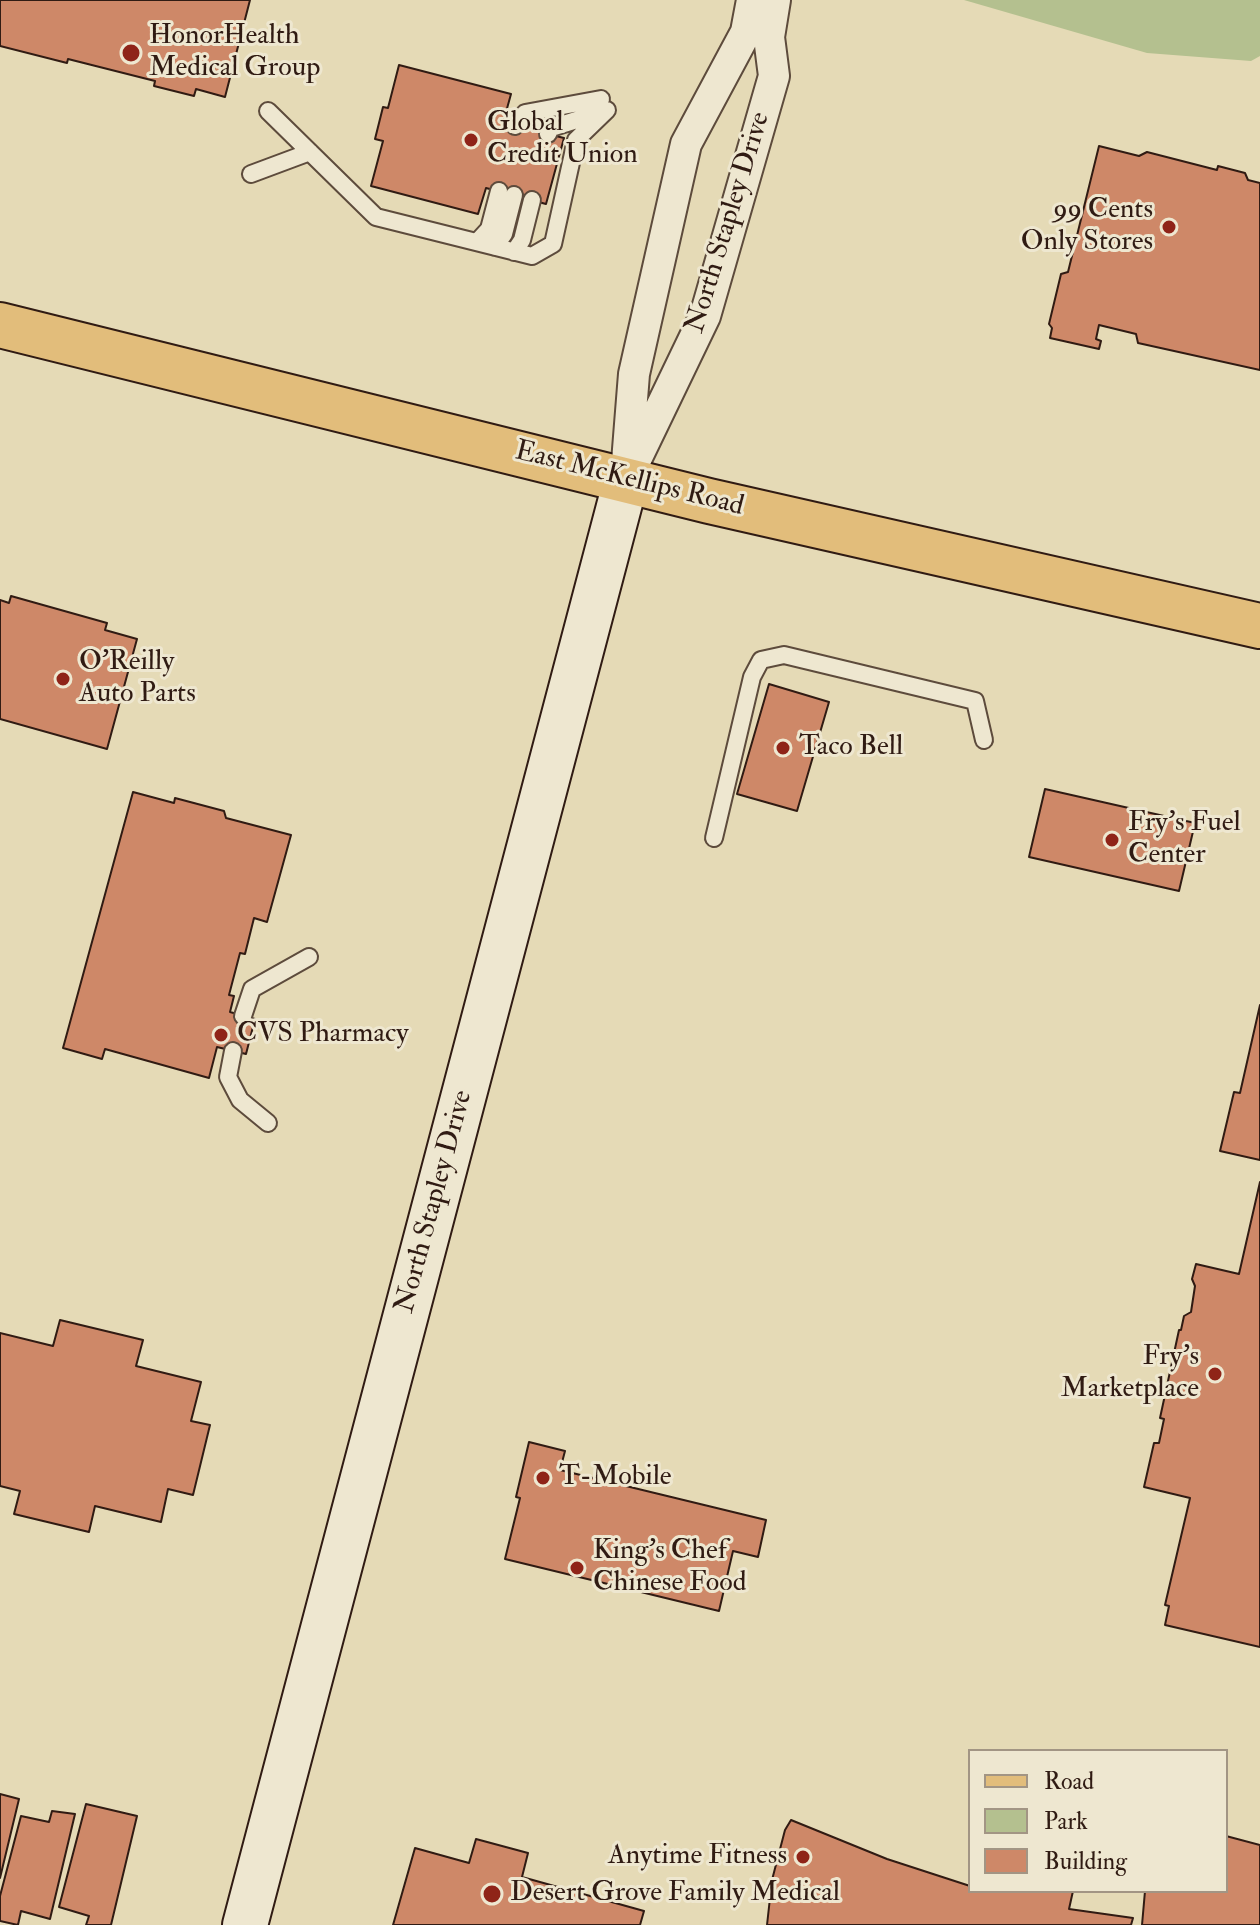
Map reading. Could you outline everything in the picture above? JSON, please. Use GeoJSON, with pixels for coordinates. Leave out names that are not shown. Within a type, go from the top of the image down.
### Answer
{"type":"FeatureCollection","features":[{"type":"Feature","properties":{"kind":"main road","name":"East McKellips Road"},"geometry":{"type":"LineString","coordinates":[[0,325],[626,480],[1260,626]]}},
{"type":"Feature","properties":{"kind":"main road","name":"North Stapley Drive"},"geometry":{"type":"LineString","coordinates":[[245,1925],[626,480]]}},
{"type":"Feature","properties":{"kind":"street","name":"North Stapley Drive"},"geometry":{"type":"LineString","coordinates":[[626,480],[634,374],[686,144],[746,32],[752,0]]}},
{"type":"Feature","properties":{"kind":"street","name":"North Stapley Drive"},"geometry":{"type":"LineString","coordinates":[[626,480],[705,316],[774,76],[769,37],[775,0]]}},
{"type":"Feature","properties":{"kind":"lane"},"geometry":{"type":"LineString","coordinates":[[523,128],[525,113],[604,105]]}},
{"type":"Feature","properties":{"kind":"lane"},"geometry":{"type":"LineString","coordinates":[[548,134],[551,128],[604,105]]}},
{"type":"Feature","properties":{"kind":"lane"},"geometry":{"type":"LineString","coordinates":[[268,111],[376,217],[532,256],[553,244],[576,140],[604,105]]}},
{"type":"Feature","properties":{"kind":"lane"},"geometry":{"type":"LineString","coordinates":[[251,174],[310,152]]}},
{"type":"Feature","properties":{"kind":"lane"},"geometry":{"type":"LineString","coordinates":[[477,242],[489,229],[506,193],[504,234],[495,247]]}},
{"type":"Feature","properties":{"kind":"lane"},"geometry":{"type":"LineString","coordinates":[[514,252],[522,240],[532,200]]}},
{"type":"Feature","properties":{"kind":"lane"},"geometry":{"type":"LineString","coordinates":[[714,838],[752,677],[761,660],[784,655],[975,701],[984,740]]}},
{"type":"Feature","properties":{"kind":"lane"},"geometry":{"type":"LineString","coordinates":[[243,1016],[252,989],[309,957]]}},
{"type":"Feature","properties":{"kind":"lane"},"geometry":{"type":"LineString","coordinates":[[233,1051],[228,1077],[240,1100],[268,1123]]}},
{"type":"Feature","properties":{"kind":"green space"},"geometry":{"type":"Polygon","coordinates":[[[964,0],[1260,0],[1260,56],[1251,61],[1147,53],[964,0]]]}},
{"type":"Feature","properties":{"kind":"building","name":"HonorHealth Medical Group"},"geometry":{"type":"Polygon","coordinates":[[[0,0],[250,0],[225,97],[196,89],[194,96],[154,86],[155,81],[0,46],[0,0]]]}},
{"type":"Feature","properties":{"kind":"building","name":"Global Credit Union"},"geometry":{"type":"Polygon","coordinates":[[[399,65],[511,94],[503,123],[564,138],[546,204],[486,188],[478,214],[371,186],[383,141],[375,139],[383,107],[388,108],[399,65]]]}},
{"type":"Feature","properties":{"kind":"building","name":"99 Cents Only Stores"},"geometry":{"type":"Polygon","coordinates":[[[1099,146],[1139,156],[1147,152],[1217,170],[1218,166],[1245,173],[1248,180],[1260,183],[1260,370],[1138,343],[1136,334],[1099,325],[1096,339],[1101,341],[1099,349],[1050,338],[1052,328],[1049,324],[1061,274],[1068,272],[1099,146]]]}},
{"type":"Feature","properties":{"kind":"building","name":"O'Reilly Auto Parts"},"geometry":{"type":"Polygon","coordinates":[[[11,596],[107,623],[105,630],[137,639],[107,749],[0,719],[0,600],[9,603],[11,596]]]}},
{"type":"Feature","properties":{"kind":"building","name":"Taco Bell"},"geometry":{"type":"Polygon","coordinates":[[[769,684],[829,702],[797,811],[737,794],[769,684]]]}},
{"type":"Feature","properties":{"kind":"building","name":"Fry's Fuel Center"},"geometry":{"type":"Polygon","coordinates":[[[1045,789],[1195,823],[1179,891],[1029,857],[1045,789]]]}},
{"type":"Feature","properties":{"kind":"building","name":"CVS Pharmacy"},"geometry":{"type":"Polygon","coordinates":[[[133,792],[174,803],[175,798],[224,811],[226,818],[291,835],[267,922],[254,918],[245,954],[240,953],[229,995],[234,996],[230,1012],[255,1019],[246,1054],[217,1047],[209,1078],[105,1049],[102,1059],[63,1048],[133,792]]]}},
{"type":"Feature","properties":{"kind":"building"},"geometry":{"type":"Polygon","coordinates":[[[1260,1005],[1260,1160],[1220,1151],[1234,1092],[1240,1093],[1260,1005]]]}},
{"type":"Feature","properties":{"kind":"building","name":"Fry's Marketplace"},"geometry":{"type":"Polygon","coordinates":[[[1260,1182],[1260,1647],[1165,1625],[1169,1606],[1165,1605],[1190,1498],[1144,1487],[1154,1443],[1159,1443],[1164,1419],[1160,1418],[1179,1330],[1184,1316],[1191,1312],[1195,1286],[1192,1279],[1196,1264],[1239,1274],[1260,1182]]]}},
{"type":"Feature","properties":{"kind":"building"},"geometry":{"type":"Polygon","coordinates":[[[60,1320],[143,1340],[136,1366],[201,1382],[191,1421],[210,1425],[193,1495],[168,1489],[161,1522],[95,1506],[89,1532],[14,1514],[20,1491],[0,1486],[0,1333],[53,1346],[60,1320]]]}},
{"type":"Feature","properties":{"kind":"building"},"geometry":{"type":"Polygon","coordinates":[[[529,1442],[565,1451],[560,1470],[766,1520],[758,1557],[733,1551],[719,1611],[505,1559],[520,1498],[516,1497],[529,1442]]]}},
{"type":"Feature","properties":{"kind":"building"},"geometry":{"type":"Polygon","coordinates":[[[0,1794],[19,1799],[0,1878],[0,1794]]]}},
{"type":"Feature","properties":{"kind":"building"},"geometry":{"type":"Polygon","coordinates":[[[86,1804],[137,1816],[111,1925],[86,1925],[89,1916],[59,1907],[86,1804]]]}},
{"type":"Feature","properties":{"kind":"building"},"geometry":{"type":"Polygon","coordinates":[[[52,1811],[75,1814],[50,1919],[21,1911],[18,1925],[0,1921],[0,1896],[21,1816],[49,1822],[52,1811]]]}},
{"type":"Feature","properties":{"kind":"building"},"geometry":{"type":"Polygon","coordinates":[[[791,1820],[887,1859],[968,1885],[968,1893],[1073,1893],[1069,1909],[1133,1918],[1131,1925],[767,1925],[772,1880],[785,1830],[791,1820]]]}},
{"type":"Feature","properties":{"kind":"building"},"geometry":{"type":"Polygon","coordinates":[[[1228,1837],[1260,1845],[1260,1925],[1142,1925],[1145,1893],[1228,1893],[1228,1837]]]}},
{"type":"Feature","properties":{"kind":"building","name":"Desert Grove Family Medical"},"geometry":{"type":"Polygon","coordinates":[[[476,1839],[528,1853],[522,1877],[644,1911],[640,1925],[393,1925],[415,1848],[469,1863],[476,1839]]]}},
{"type":"Feature","properties":{"kind":"place","name":"HonorHealth Medical Group"},"geometry":{"type":"Point","coordinates":[131,53]}},
{"type":"Feature","properties":{"kind":"place","name":"Global Credit Union"},"geometry":{"type":"Point","coordinates":[471,140]}},
{"type":"Feature","properties":{"kind":"place","name":"99 Cents Only Stores"},"geometry":{"type":"Point","coordinates":[1169,227]}},
{"type":"Feature","properties":{"kind":"place","name":"O'Reilly Auto Parts"},"geometry":{"type":"Point","coordinates":[63,679]}},
{"type":"Feature","properties":{"kind":"place","name":"Taco Bell"},"geometry":{"type":"Point","coordinates":[783,748]}},
{"type":"Feature","properties":{"kind":"place","name":"Fry's Fuel Center"},"geometry":{"type":"Point","coordinates":[1112,840]}},
{"type":"Feature","properties":{"kind":"place","name":"CVS Pharmacy"},"geometry":{"type":"Point","coordinates":[221,1035]}},
{"type":"Feature","properties":{"kind":"place","name":"Fry's Marketplace"},"geometry":{"type":"Point","coordinates":[1215,1374]}},
{"type":"Feature","properties":{"kind":"place","name":"T-Mobile"},"geometry":{"type":"Point","coordinates":[543,1478]}},
{"type":"Feature","properties":{"kind":"place","name":"King's Chef Chinese Food"},"geometry":{"type":"Point","coordinates":[577,1568]}},
{"type":"Feature","properties":{"kind":"place","name":"Anytime Fitness"},"geometry":{"type":"Point","coordinates":[803,1857]}},
{"type":"Feature","properties":{"kind":"place","name":"Desert Grove Family Medical"},"geometry":{"type":"Point","coordinates":[492,1894]}}]}
